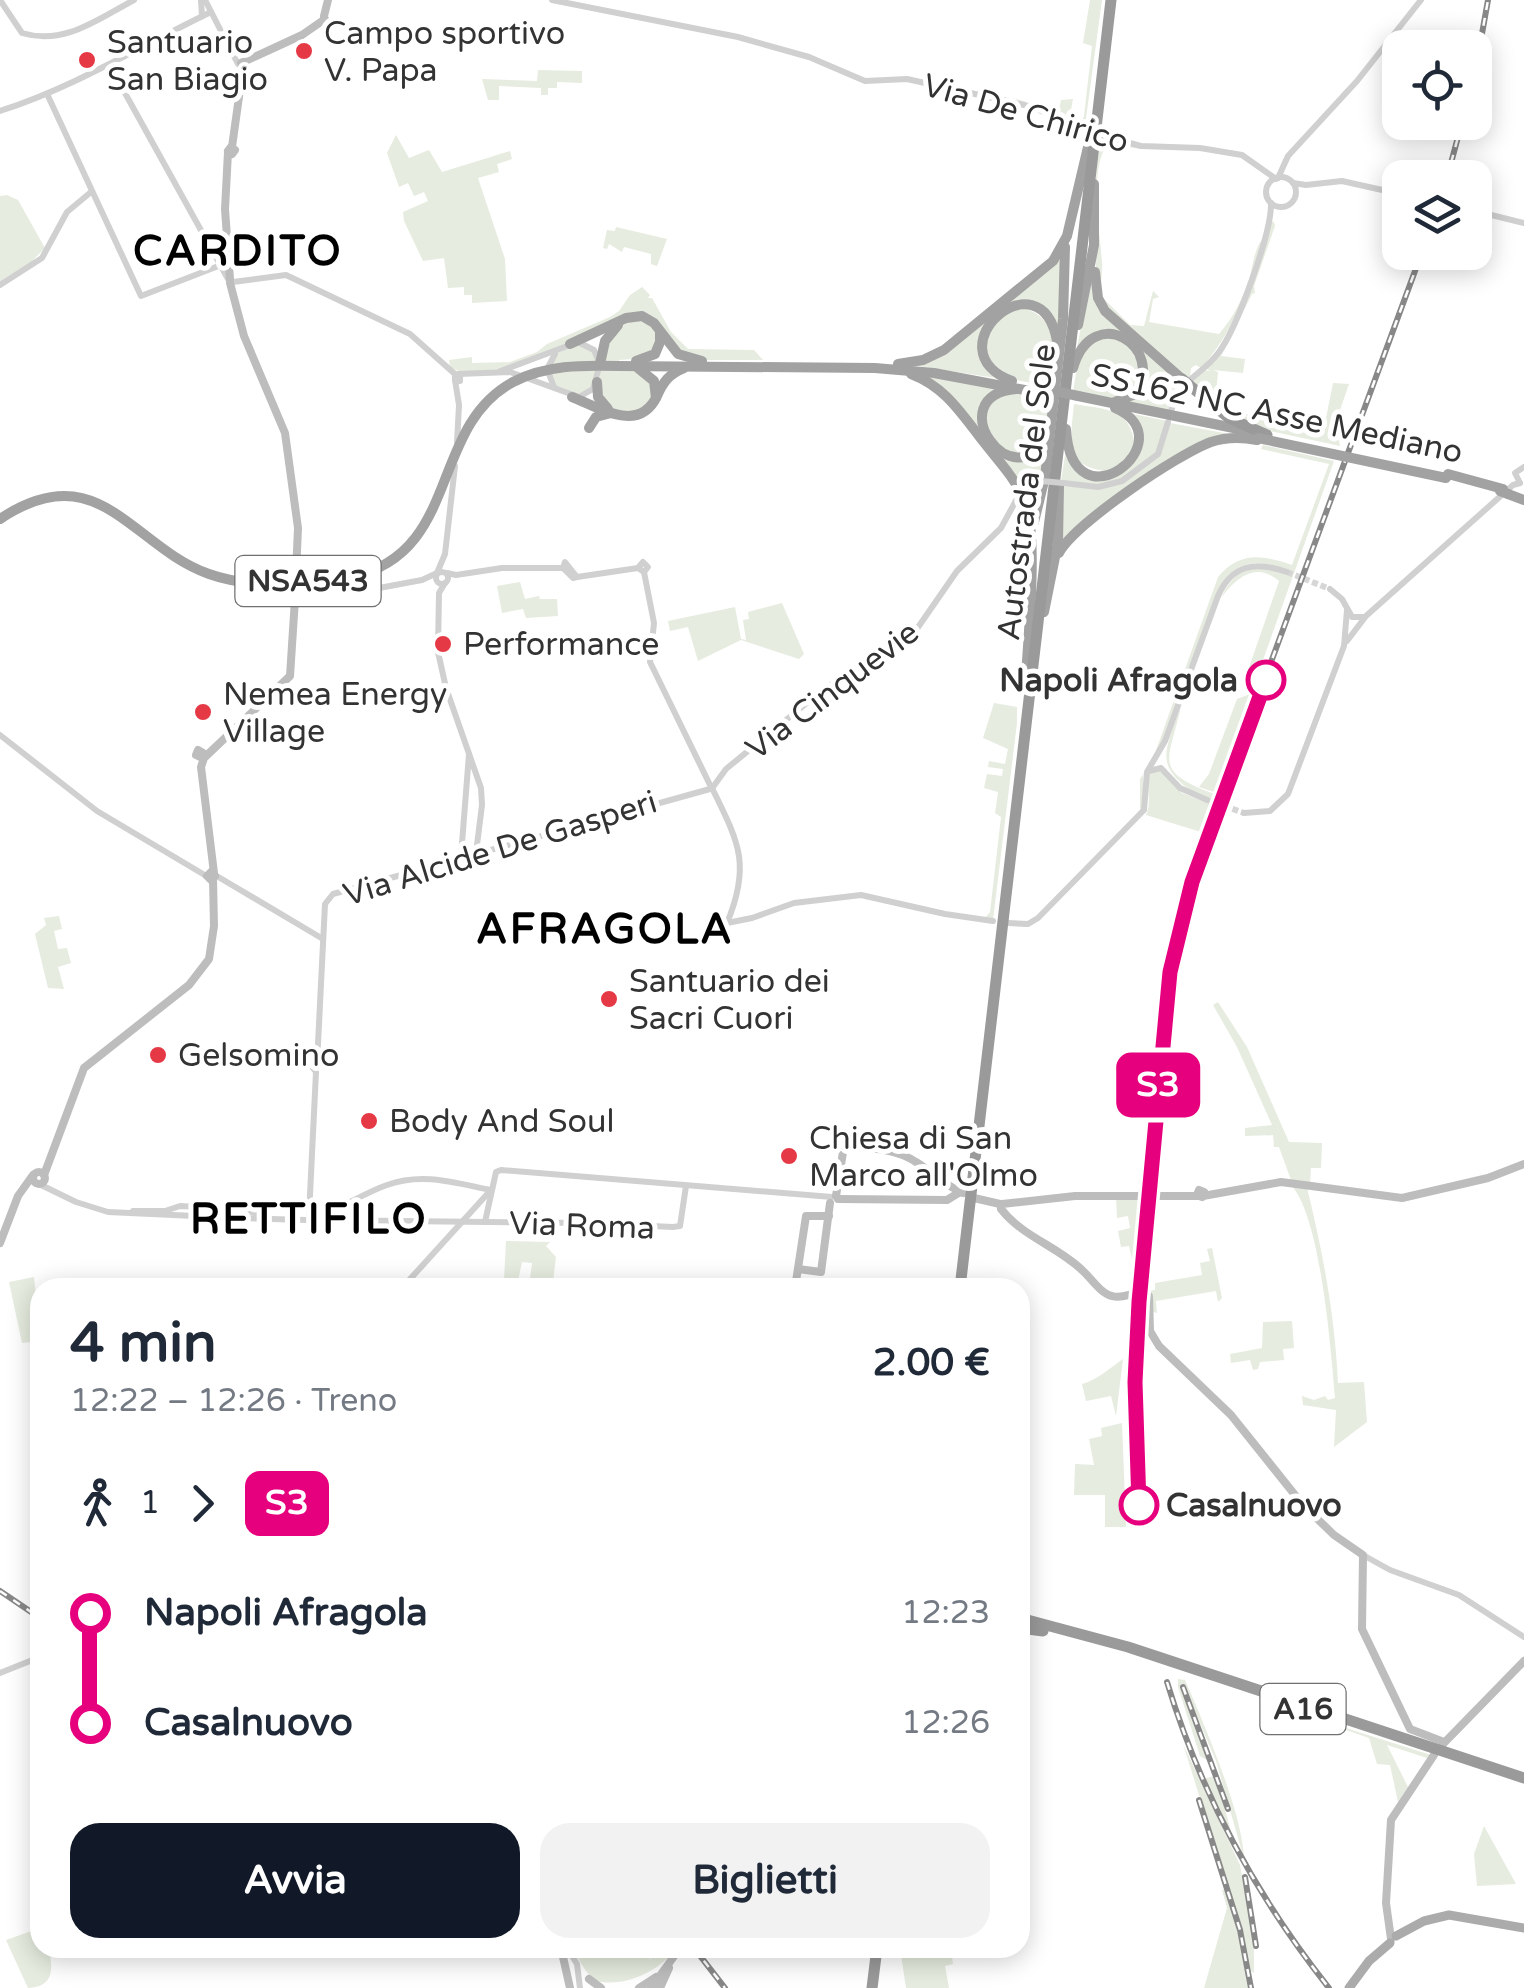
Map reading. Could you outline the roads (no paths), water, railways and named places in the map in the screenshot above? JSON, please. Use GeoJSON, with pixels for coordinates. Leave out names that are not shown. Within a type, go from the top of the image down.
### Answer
{"type":"FeatureCollection","features":[{"type":"Feature","properties":{"kind":"highway","name":"Autostrada del Sole"},"geometry":{"type":"LineString","coordinates":[[958,1278],[1029,702],[1108,0]]}},
{"type":"Feature","properties":{"kind":"highway","name":"Autostrada del Sole"},"geometry":{"type":"LineString","coordinates":[[958,1278],[1092,138]]}},
{"type":"Feature","properties":{"kind":"highway"},"geometry":{"type":"LineString","coordinates":[[1030,551],[1045,477],[1067,236],[1092,138]]}},
{"type":"Feature","properties":{"kind":"highway"},"geometry":{"type":"LineString","coordinates":[[1092,138],[1096,290],[1105,312],[1230,418],[1261,436],[1305,448]]}},
{"type":"Feature","properties":{"kind":"highway"},"geometry":{"type":"LineString","coordinates":[[890,367],[944,350],[1045,270],[1067,236]]}},
{"type":"Feature","properties":{"kind":"highway"},"geometry":{"type":"LineString","coordinates":[[1029,702],[1055,564],[1058,490],[1080,316],[1094,245]]}},
{"type":"Feature","properties":{"kind":"highway"},"geometry":{"type":"LineString","coordinates":[[1032,389],[1002,377],[988,362],[984,336],[993,317],[1016,305],[1040,310],[1054,328],[1058,359]]}},
{"type":"Feature","properties":{"kind":"highway"},"geometry":{"type":"LineString","coordinates":[[567,346],[626,318],[642,316],[658,327],[678,354],[707,363]]}},
{"type":"Feature","properties":{"kind":"highway"},"geometry":{"type":"LineString","coordinates":[[600,364],[608,336],[626,318]]}},
{"type":"Feature","properties":{"kind":"highway"},"geometry":{"type":"LineString","coordinates":[[632,364],[657,351],[658,327]]}},
{"type":"Feature","properties":{"kind":"highway"},"geometry":{"type":"LineString","coordinates":[[1073,368],[1082,345],[1094,336],[1110,334],[1131,342],[1143,366],[1139,388],[1128,399],[1102,401]]}},
{"type":"Feature","properties":{"kind":"highway","name":"SS162 NC Asse Mediano"},"geometry":{"type":"LineString","coordinates":[[0,517],[41,500],[76,498],[120,514],[185,562],[210,575],[273,584],[355,576],[389,562],[416,539],[433,512],[463,435],[476,414],[504,388],[538,372],[617,364]]}},
{"type":"Feature","properties":{"kind":"highway"},"geometry":{"type":"LineString","coordinates":[[632,364],[650,375],[656,386],[656,399]]}},
{"type":"Feature","properties":{"kind":"highway","name":"SS162 NC Asse Mediano"},"geometry":{"type":"LineString","coordinates":[[632,364],[890,367]]}},
{"type":"Feature","properties":{"kind":"highway","name":"SS162 NC Asse Mediano"},"geometry":{"type":"LineString","coordinates":[[0,517],[18,504],[44,496],[81,495],[132,518],[186,561],[208,572],[257,579],[357,572],[393,553],[410,537],[430,504],[468,416],[512,378],[553,365],[890,367],[1102,401],[1447,476]]}},
{"type":"Feature","properties":{"kind":"highway"},"geometry":{"type":"LineString","coordinates":[[569,395],[613,413],[636,417],[650,409],[667,379],[690,366]]}},
{"type":"Feature","properties":{"kind":"highway"},"geometry":{"type":"LineString","coordinates":[[890,367],[929,382],[955,404],[1024,498],[1030,517],[1026,677]]}},
{"type":"Feature","properties":{"kind":"highway"},"geometry":{"type":"LineString","coordinates":[[597,382],[600,400],[613,413]]}},
{"type":"Feature","properties":{"kind":"highway"},"geometry":{"type":"LineString","coordinates":[[1032,389],[1004,391],[989,402],[982,420],[986,438],[998,451],[1016,456],[1038,448],[1050,428]]}},
{"type":"Feature","properties":{"kind":"highway","name":"SS162 NC Asse Mediano"},"geometry":{"type":"LineString","coordinates":[[1078,398],[1261,436]]}},
{"type":"Feature","properties":{"kind":"highway"},"geometry":{"type":"LineString","coordinates":[[1066,429],[1069,452],[1080,468],[1103,476],[1121,472],[1133,460],[1138,438],[1127,415],[1114,408]]}},
{"type":"Feature","properties":{"kind":"highway"},"geometry":{"type":"LineString","coordinates":[[589,428],[596,416],[613,413]]}},
{"type":"Feature","properties":{"kind":"highway"},"geometry":{"type":"LineString","coordinates":[[1055,564],[1075,530],[1196,448],[1226,439],[1261,436]]}},
{"type":"Feature","properties":{"kind":"highway","name":"SS162 NC Asse Mediano"},"geometry":{"type":"LineString","coordinates":[[1305,448],[1516,488]]}},
{"type":"Feature","properties":{"kind":"highway","name":"A16"},"geometry":{"type":"LineString","coordinates":[[1030,1628],[1082,1636],[1128,1650],[1524,1780]]}},
{"type":"Feature","properties":{"kind":"highway"},"geometry":{"type":"LineString","coordinates":[[875,1988],[879,1958]]}},
{"type":"Feature","properties":{"kind":"main road"},"geometry":{"type":"LineString","coordinates":[[200,758],[290,676],[294,614],[303,598],[296,584],[298,528],[285,432],[244,336],[232,280],[224,209],[242,66],[314,28],[326,12]]}},
{"type":"Feature","properties":{"kind":"main road"},"geometry":{"type":"LineString","coordinates":[[200,758],[212,750]]}},
{"type":"Feature","properties":{"kind":"main road"},"geometry":{"type":"LineString","coordinates":[[0,1244],[17,1199],[39,1178],[52,1153],[84,1068],[189,985],[209,960],[214,926],[200,758]]}},
{"type":"Feature","properties":{"kind":"main road"},"geometry":{"type":"LineString","coordinates":[[797,1278],[798,1269],[806,1216],[831,1203],[948,1200],[961,1193],[905,1157],[844,1146],[831,1203],[821,1272],[798,1269]]}},
{"type":"Feature","properties":{"kind":"main road"},"geometry":{"type":"LineString","coordinates":[[974,1198],[1002,1207],[1075,1196],[1201,1194],[1282,1182],[1402,1198],[1488,1178],[1524,1164]]}},
{"type":"Feature","properties":{"kind":"main road"},"geometry":{"type":"LineString","coordinates":[[1002,1207],[1023,1232],[1074,1262],[1108,1295],[1147,1293],[1151,1301],[1150,1332],[1159,1346],[1230,1415],[1303,1505],[1334,1535],[1363,1554],[1362,1629],[1410,1729],[1439,1748]]}},
{"type":"Feature","properties":{"kind":"main road"},"geometry":{"type":"LineString","coordinates":[[1392,1942],[1386,1903],[1391,1820],[1439,1748],[1524,1661]]}},
{"type":"Feature","properties":{"kind":"main road"},"geometry":{"type":"LineString","coordinates":[[1350,1988],[1365,1966],[1392,1942],[1429,1919],[1448,1915],[1524,1928]]}},
{"type":"Feature","properties":{"kind":"main road"},"geometry":{"type":"LineString","coordinates":[[1389,1922],[1398,1932],[1410,1929]]}},
{"type":"Feature","properties":{"kind":"main road"},"geometry":{"type":"LineString","coordinates":[[565,1958],[570,1988]]}},
{"type":"Feature","properties":{"kind":"main road"},"geometry":{"type":"LineString","coordinates":[[653,1987],[672,1958]]}},
{"type":"Feature","properties":{"kind":"main road"},"geometry":{"type":"LineString","coordinates":[[653,1987],[673,1958]]}},
{"type":"Feature","properties":{"kind":"main road"},"geometry":{"type":"LineString","coordinates":[[640,1988],[663,1970]]}},
{"type":"Feature","properties":{"kind":"main road"},"geometry":{"type":"LineString","coordinates":[[589,1979],[598,1988]]}},
{"type":"Feature","properties":{"kind":"street"},"geometry":{"type":"LineString","coordinates":[[0,0],[22,33],[50,39],[134,0]]}},
{"type":"Feature","properties":{"kind":"street"},"geometry":{"type":"LineString","coordinates":[[203,0],[242,66]]}},
{"type":"Feature","properties":{"kind":"street"},"geometry":{"type":"LineString","coordinates":[[202,16],[203,0]]}},
{"type":"Feature","properties":{"kind":"street","name":"Via De Chirico"},"geometry":{"type":"LineString","coordinates":[[552,0],[774,47],[809,57],[864,81],[906,79],[1033,108],[1092,138],[1242,155],[1280,180],[1306,185],[1342,181],[1382,190]]}},
{"type":"Feature","properties":{"kind":"street"},"geometry":{"type":"LineString","coordinates":[[1170,412],[1177,392],[1212,361],[1226,342],[1270,219],[1271,203],[1266,194],[1280,180],[1282,168],[1300,140],[1357,82],[1421,0]]}},
{"type":"Feature","properties":{"kind":"street"},"geometry":{"type":"LineString","coordinates":[[0,111],[48,96],[211,12]]}},
{"type":"Feature","properties":{"kind":"street"},"geometry":{"type":"LineString","coordinates":[[110,66],[232,280],[286,274],[410,334],[457,379],[459,430],[439,593],[438,651],[446,688],[481,788],[476,853]]}},
{"type":"Feature","properties":{"kind":"street"},"geometry":{"type":"LineString","coordinates":[[48,96],[141,296],[221,265]]}},
{"type":"Feature","properties":{"kind":"street"},"geometry":{"type":"LineString","coordinates":[[1280,180],[1296,195]]}},
{"type":"Feature","properties":{"kind":"street"},"geometry":{"type":"LineString","coordinates":[[1270,219],[1306,185]]}},
{"type":"Feature","properties":{"kind":"street"},"geometry":{"type":"LineString","coordinates":[[0,285],[42,258],[67,212],[92,192]]}},
{"type":"Feature","properties":{"kind":"street"},"geometry":{"type":"LineString","coordinates":[[1271,203],[1280,207]]}},
{"type":"Feature","properties":{"kind":"street"},"geometry":{"type":"LineString","coordinates":[[1492,215],[1524,223]]}},
{"type":"Feature","properties":{"kind":"street"},"geometry":{"type":"LineString","coordinates":[[457,379],[476,373],[520,374],[569,395],[587,394],[597,382],[600,364],[589,346],[567,346],[498,372]]}},
{"type":"Feature","properties":{"kind":"street"},"geometry":{"type":"LineString","coordinates":[[567,346],[552,356],[547,374],[552,384],[586,411],[589,428]]}},
{"type":"Feature","properties":{"kind":"street","name":"Via Cinquevie"},"geometry":{"type":"LineString","coordinates":[[712,788],[726,769],[808,702],[849,672],[891,652],[912,636],[957,572],[1001,528],[1031,482],[1098,488],[1122,481],[1158,454],[1168,422]]}},
{"type":"Feature","properties":{"kind":"street"},"geometry":{"type":"LineString","coordinates":[[1244,813],[1270,811],[1288,794],[1344,646],[1366,616],[1516,488],[1517,470],[1524,467]]}},
{"type":"Feature","properties":{"kind":"street"},"geometry":{"type":"LineString","coordinates":[[444,560],[458,575]]}},
{"type":"Feature","properties":{"kind":"street"},"geometry":{"type":"LineString","coordinates":[[1008,923],[1028,924],[1038,918],[1099,852],[1140,815],[1146,804],[1146,776],[1165,741],[1228,578],[1257,564],[1287,572]]}},
{"type":"Feature","properties":{"kind":"street"},"geometry":{"type":"LineString","coordinates":[[303,598],[502,568],[560,566],[572,578],[641,570],[654,630],[650,662],[742,859],[734,909],[727,924],[794,902],[862,895],[994,921]]}},
{"type":"Feature","properties":{"kind":"street"},"geometry":{"type":"LineString","coordinates":[[424,580],[439,593]]}},
{"type":"Feature","properties":{"kind":"street"},"geometry":{"type":"LineString","coordinates":[[1330,590],[1354,618],[1366,616]]}},
{"type":"Feature","properties":{"kind":"street"},"geometry":{"type":"LineString","coordinates":[[1344,646],[1347,610]]}},
{"type":"Feature","properties":{"kind":"street"},"geometry":{"type":"LineString","coordinates":[[0,736],[97,811],[323,939],[316,1068],[316,1218]]}},
{"type":"Feature","properties":{"kind":"street"},"geometry":{"type":"LineString","coordinates":[[1165,741],[1164,760],[1173,782]]}},
{"type":"Feature","properties":{"kind":"street"},"geometry":{"type":"LineString","coordinates":[[461,857],[470,754]]}},
{"type":"Feature","properties":{"kind":"street"},"geometry":{"type":"LineString","coordinates":[[1146,776],[1150,770],[1159,768],[1173,782],[1207,800]]}},
{"type":"Feature","properties":{"kind":"street"},"geometry":{"type":"LineString","coordinates":[[481,788],[490,788]]}},
{"type":"Feature","properties":{"kind":"street","name":"Via Alcide De Gasperi"},"geometry":{"type":"LineString","coordinates":[[323,939],[326,904],[333,894],[712,788]]}},
{"type":"Feature","properties":{"kind":"street"},"geometry":{"type":"LineString","coordinates":[[411,1278],[485,1200],[496,1172],[507,1170],[831,1203]]}},
{"type":"Feature","properties":{"kind":"street"},"geometry":{"type":"LineString","coordinates":[[39,1178],[73,1197],[108,1209],[165,1211],[177,1207],[316,1218]]}},
{"type":"Feature","properties":{"kind":"street"},"geometry":{"type":"LineString","coordinates":[[39,1178],[76,1202],[108,1212],[177,1216],[238,1213],[264,1219],[316,1218],[386,1185],[413,1179],[442,1179],[491,1190]]}},
{"type":"Feature","properties":{"kind":"street","name":"Via Roma"},"geometry":{"type":"LineString","coordinates":[[316,1218],[679,1227],[690,1189]]}},
{"type":"Feature","properties":{"kind":"street"},"geometry":{"type":"LineString","coordinates":[[485,1200],[485,1222]]}},
{"type":"Feature","properties":{"kind":"street"},"geometry":{"type":"LineString","coordinates":[[177,1207],[177,1216]]}},
{"type":"Feature","properties":{"kind":"street"},"geometry":{"type":"LineString","coordinates":[[1363,1554],[1390,1570],[1450,1590],[1524,1637]]}},
{"type":"Feature","properties":{"kind":"street"},"geometry":{"type":"LineString","coordinates":[[0,1673],[30,1661]]}},
{"type":"Feature","properties":{"kind":"street"},"geometry":{"type":"LineString","coordinates":[[575,1960],[589,1979]]}},
{"type":"Feature","properties":{"kind":"street"},"geometry":{"type":"LineString","coordinates":[[575,1960],[580,1988]]}},
{"type":"Feature","properties":{"kind":"tunnel"},"geometry":{"type":"LineString","coordinates":[[1287,572],[1330,589]]}},
{"type":"Feature","properties":{"kind":"tunnel"},"geometry":{"type":"LineString","coordinates":[[1207,800],[1244,813]]}},
{"type":"Feature","properties":{"kind":"railway"},"geometry":{"type":"LineString","coordinates":[[1483,30],[1488,0]]}},
{"type":"Feature","properties":{"kind":"railway"},"geometry":{"type":"LineString","coordinates":[[1452,160],[1457,140]]}},
{"type":"Feature","properties":{"kind":"railway"},"geometry":{"type":"LineString","coordinates":[[1267,673],[1415,270]]}},
{"type":"Feature","properties":{"kind":"railway"},"geometry":{"type":"LineString","coordinates":[[1148,1192],[1161,1033],[1176,939],[1203,845],[1261,692]]}},
{"type":"Feature","properties":{"kind":"railway"},"geometry":{"type":"LineString","coordinates":[[0,1591],[30,1611]]}},
{"type":"Feature","properties":{"kind":"railway"},"geometry":{"type":"LineString","coordinates":[[1167,1682],[1196,1764],[1233,1842],[1278,1917],[1329,1988]]}},
{"type":"Feature","properties":{"kind":"railway"},"geometry":{"type":"LineString","coordinates":[[1183,1687],[1228,1809]]}},
{"type":"Feature","properties":{"kind":"railway"},"geometry":{"type":"LineString","coordinates":[[1199,1800],[1240,1930],[1251,1988]]}},
{"type":"Feature","properties":{"kind":"railway"},"geometry":{"type":"LineString","coordinates":[[1245,1877],[1256,1946]]}},
{"type":"Feature","properties":{"kind":"railway"},"geometry":{"type":"LineString","coordinates":[[702,1958],[725,1988]]}},
{"type":"Feature","properties":{"kind":"train","name":"S3"},"geometry":{"type":"LineString","coordinates":[[1139,1505],[1135,1382],[1139,1302],[1170,972],[1192,882],[1266,680]]}},
{"type":"Feature","properties":{"kind":"place","name":"Campo sportivo V. Papa"},"geometry":{"type":"Point","coordinates":[304,51]}},
{"type":"Feature","properties":{"kind":"place","name":"Santuario San Biagio"},"geometry":{"type":"Point","coordinates":[87,60]}},
{"type":"Feature","properties":{"kind":"place","name":"Performance"},"geometry":{"type":"Point","coordinates":[443,644]}},
{"type":"Feature","properties":{"kind":"place","name":"Napoli Afragola"},"geometry":{"type":"Point","coordinates":[1266,680]}},
{"type":"Feature","properties":{"kind":"place","name":"Nemea Energy Village"},"geometry":{"type":"Point","coordinates":[203,712]}},
{"type":"Feature","properties":{"kind":"place","name":"Santuario dei Sacri Cuori"},"geometry":{"type":"Point","coordinates":[609,999]}},
{"type":"Feature","properties":{"kind":"place","name":"Gelsomino"},"geometry":{"type":"Point","coordinates":[158,1055]}},
{"type":"Feature","properties":{"kind":"place","name":"Body And Soul"},"geometry":{"type":"Point","coordinates":[369,1121]}},
{"type":"Feature","properties":{"kind":"place","name":"Chiesa di San Marco all'Olmo"},"geometry":{"type":"Point","coordinates":[789,1156]}},
{"type":"Feature","properties":{"kind":"place","name":"Casalnuovo"},"geometry":{"type":"Point","coordinates":[1139,1505]}},
{"type":"Feature","properties":{"kind":"district","name":"CARDITO"},"geometry":{"type":"Point","coordinates":[238,250]}},
{"type":"Feature","properties":{"kind":"district","name":"AFRAGOLA"},"geometry":{"type":"Point","coordinates":[605,928]}},
{"type":"Feature","properties":{"kind":"district","name":"RETTIFILO"},"geometry":{"type":"Point","coordinates":[309,1218]}}]}
